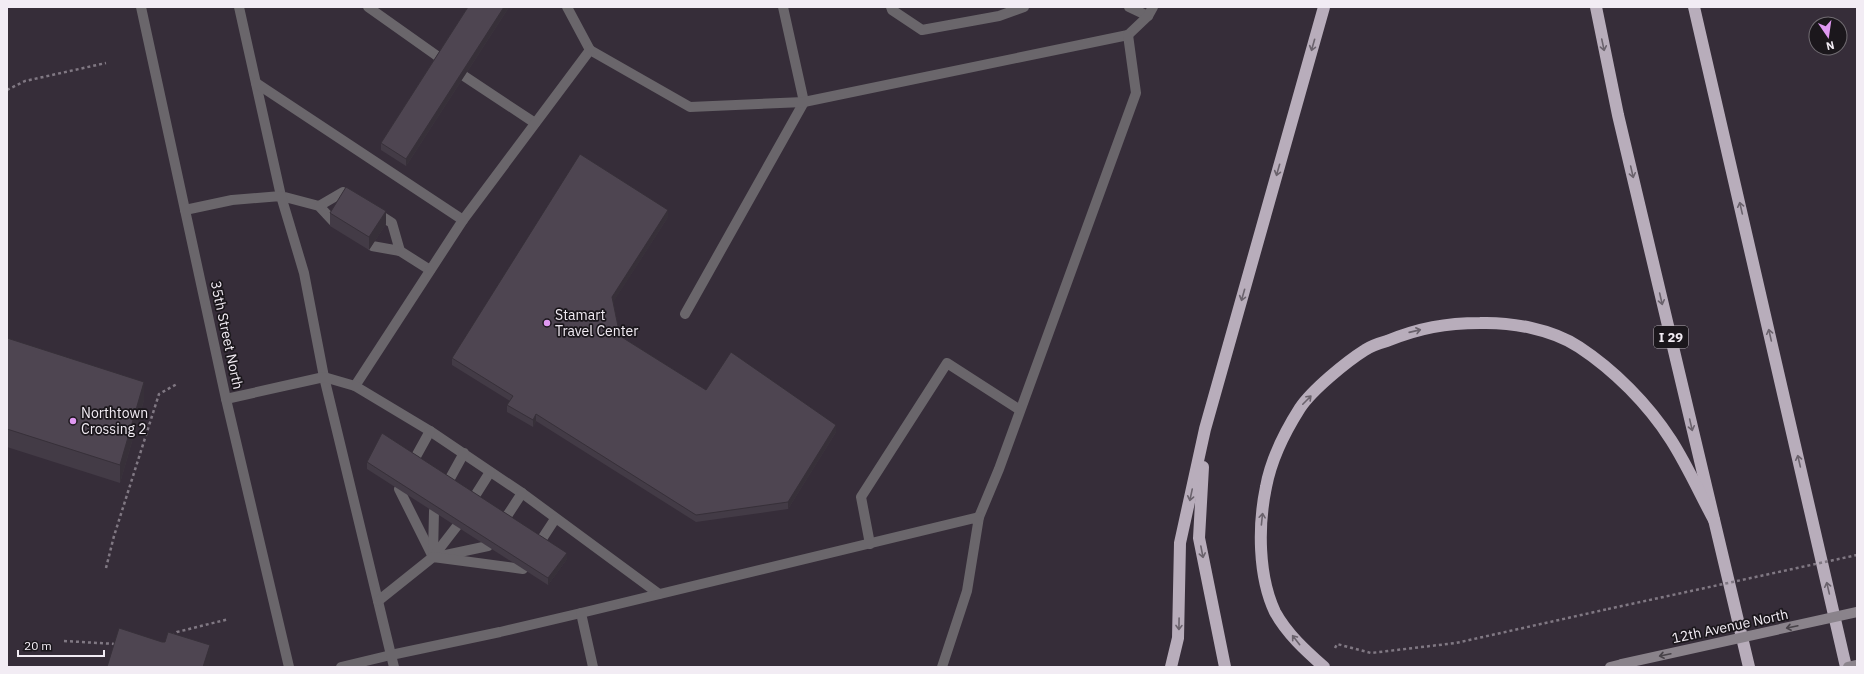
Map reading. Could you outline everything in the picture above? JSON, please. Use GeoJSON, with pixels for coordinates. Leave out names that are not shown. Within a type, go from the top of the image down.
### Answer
{"type":"FeatureCollection","features":[{"type":"Feature","properties":{"kind":"highway"},"geometry":{"type":"LineString","coordinates":[[1171,667],[1178,638],[1180,544],[1205,429],[1324,7]]}},
{"type":"Feature","properties":{"kind":"highway","name":"I 29"},"geometry":{"type":"LineString","coordinates":[[1596,7],[1618,115],[1749,667]]}},
{"type":"Feature","properties":{"kind":"highway"},"geometry":{"type":"LineString","coordinates":[[1694,7],[1846,665]]}},
{"type":"Feature","properties":{"kind":"highway"},"geometry":{"type":"LineString","coordinates":[[1324,667],[1298,644],[1276,613],[1264,581],[1260,535],[1266,486],[1281,441],[1301,406],[1334,374],[1366,349],[1407,333],[1449,323],[1496,323],[1541,330],[1578,346],[1613,374],[1643,402],[1671,440],[1714,520]]}},
{"type":"Feature","properties":{"kind":"highway"},"geometry":{"type":"LineString","coordinates":[[1205,429],[1199,538],[1226,667]]}},
{"type":"Feature","properties":{"kind":"main road","name":"12th Avenue North"},"geometry":{"type":"LineString","coordinates":[[1610,667],[1857,612]]}},
{"type":"Feature","properties":{"kind":"main road"},"geometry":{"type":"LineString","coordinates":[[1846,665],[1857,665]]}},
{"type":"Feature","properties":{"kind":"street","name":"35th Street North"},"geometry":{"type":"LineString","coordinates":[[141,7],[226,399],[289,667]]}},
{"type":"Feature","properties":{"kind":"street"},"geometry":{"type":"LineString","coordinates":[[240,7],[281,196],[304,273],[324,377],[394,667]]}},
{"type":"Feature","properties":{"kind":"street"},"geometry":{"type":"LineString","coordinates":[[368,7],[440,58]]}},
{"type":"Feature","properties":{"kind":"street"},"geometry":{"type":"LineString","coordinates":[[567,7],[590,50],[690,107],[804,102],[1128,35],[1150,11]]}},
{"type":"Feature","properties":{"kind":"street"},"geometry":{"type":"LineString","coordinates":[[685,314],[804,102],[783,7]]}},
{"type":"Feature","properties":{"kind":"street"},"geometry":{"type":"LineString","coordinates":[[891,7],[892,10],[922,30],[999,16],[1024,7]]}},
{"type":"Feature","properties":{"kind":"street"},"geometry":{"type":"LineString","coordinates":[[1129,7],[1150,11]]}},
{"type":"Feature","properties":{"kind":"street"},"geometry":{"type":"LineString","coordinates":[[942,667],[967,591],[979,517],[1020,410],[1136,93],[1128,35]]}},
{"type":"Feature","properties":{"kind":"street"},"geometry":{"type":"LineString","coordinates":[[355,386],[463,220],[590,50]]}},
{"type":"Feature","properties":{"kind":"street"},"geometry":{"type":"LineString","coordinates":[[464,76],[535,123]]}},
{"type":"Feature","properties":{"kind":"street"},"geometry":{"type":"LineString","coordinates":[[256,83],[463,220]]}},
{"type":"Feature","properties":{"kind":"street"},"geometry":{"type":"LineString","coordinates":[[319,206],[343,192],[392,223],[400,251]]}},
{"type":"Feature","properties":{"kind":"street"},"geometry":{"type":"LineString","coordinates":[[185,210],[232,200],[281,196],[319,206],[333,221]]}},
{"type":"Feature","properties":{"kind":"street"},"geometry":{"type":"LineString","coordinates":[[372,246],[400,251],[430,270]]}},
{"type":"Feature","properties":{"kind":"street"},"geometry":{"type":"LineString","coordinates":[[870,544],[861,497],[947,363],[1020,410]]}},
{"type":"Feature","properties":{"kind":"street"},"geometry":{"type":"LineString","coordinates":[[226,399],[324,377],[355,386],[430,431],[464,454],[522,494],[659,594]]}},
{"type":"Feature","properties":{"kind":"street"},"geometry":{"type":"LineString","coordinates":[[414,460],[430,431]]}},
{"type":"Feature","properties":{"kind":"street"},"geometry":{"type":"LineString","coordinates":[[448,482],[464,454]]}},
{"type":"Feature","properties":{"kind":"street"},"geometry":{"type":"LineString","coordinates":[[473,499],[490,472]]}},
{"type":"Feature","properties":{"kind":"street"},"geometry":{"type":"LineString","coordinates":[[399,489],[433,557]]}},
{"type":"Feature","properties":{"kind":"street"},"geometry":{"type":"LineString","coordinates":[[505,519],[522,494]]}},
{"type":"Feature","properties":{"kind":"street"},"geometry":{"type":"LineString","coordinates":[[433,557],[434,511]]}},
{"type":"Feature","properties":{"kind":"street"},"geometry":{"type":"LineString","coordinates":[[341,667],[581,613],[979,517]]}},
{"type":"Feature","properties":{"kind":"street"},"geometry":{"type":"LineString","coordinates":[[540,542],[555,519]]}},
{"type":"Feature","properties":{"kind":"street"},"geometry":{"type":"LineString","coordinates":[[378,601],[433,557],[457,526]]}},
{"type":"Feature","properties":{"kind":"street"},"geometry":{"type":"LineString","coordinates":[[433,557],[488,546]]}},
{"type":"Feature","properties":{"kind":"street"},"geometry":{"type":"LineString","coordinates":[[433,557],[524,569]]}},
{"type":"Feature","properties":{"kind":"street"},"geometry":{"type":"LineString","coordinates":[[581,613],[593,667]]}},
{"type":"Feature","properties":{"kind":"path"},"geometry":{"type":"LineString","coordinates":[[7,90],[25,81],[106,63]]}},
{"type":"Feature","properties":{"kind":"path"},"geometry":{"type":"LineString","coordinates":[[106,568],[114,536],[159,394],[177,384]]}},
{"type":"Feature","properties":{"kind":"path"},"geometry":{"type":"LineString","coordinates":[[1334,650],[1337,644],[1371,653],[1456,643],[1857,555]]}},
{"type":"Feature","properties":{"kind":"path"},"geometry":{"type":"LineString","coordinates":[[166,641],[177,632],[229,620]]}},
{"type":"Feature","properties":{"kind":"path"},"geometry":{"type":"LineString","coordinates":[[64,641],[122,644]]}},
{"type":"Feature","properties":{"kind":"building"},"geometry":{"type":"Polygon","coordinates":[[[468,7],[504,7],[406,159],[381,143],[468,7]]]}},
{"type":"Feature","properties":{"kind":"building","name":"Stamart Travel Center"},"geometry":{"type":"Polygon","coordinates":[[[580,154],[668,210],[612,297],[620,336],[706,390],[731,352],[836,425],[788,502],[696,515],[536,414],[533,420],[507,405],[513,396],[452,358],[580,154]]]}},
{"type":"Feature","properties":{"kind":"building"},"geometry":{"type":"Polygon","coordinates":[[[346,187],[386,211],[369,237],[330,213],[346,187]]]}},
{"type":"Feature","properties":{"kind":"building","name":"Northtown Crossing 2"},"geometry":{"type":"Polygon","coordinates":[[[7,338],[144,382],[120,465],[7,429],[7,338]]]}},
{"type":"Feature","properties":{"kind":"building"},"geometry":{"type":"Polygon","coordinates":[[[382,433],[567,553],[548,578],[367,462],[382,433]]]}},
{"type":"Feature","properties":{"kind":"building"},"geometry":{"type":"Polygon","coordinates":[[[119,628],[162,642],[165,642],[168,632],[210,645],[203,667],[107,667],[119,628]]]}},
{"type":"Feature","properties":{"kind":"place","name":"Stamart Travel Center"},"geometry":{"type":"Point","coordinates":[547,323]}},
{"type":"Feature","properties":{"kind":"place","name":"Northtown Crossing 2"},"geometry":{"type":"Point","coordinates":[73,421]}}]}
